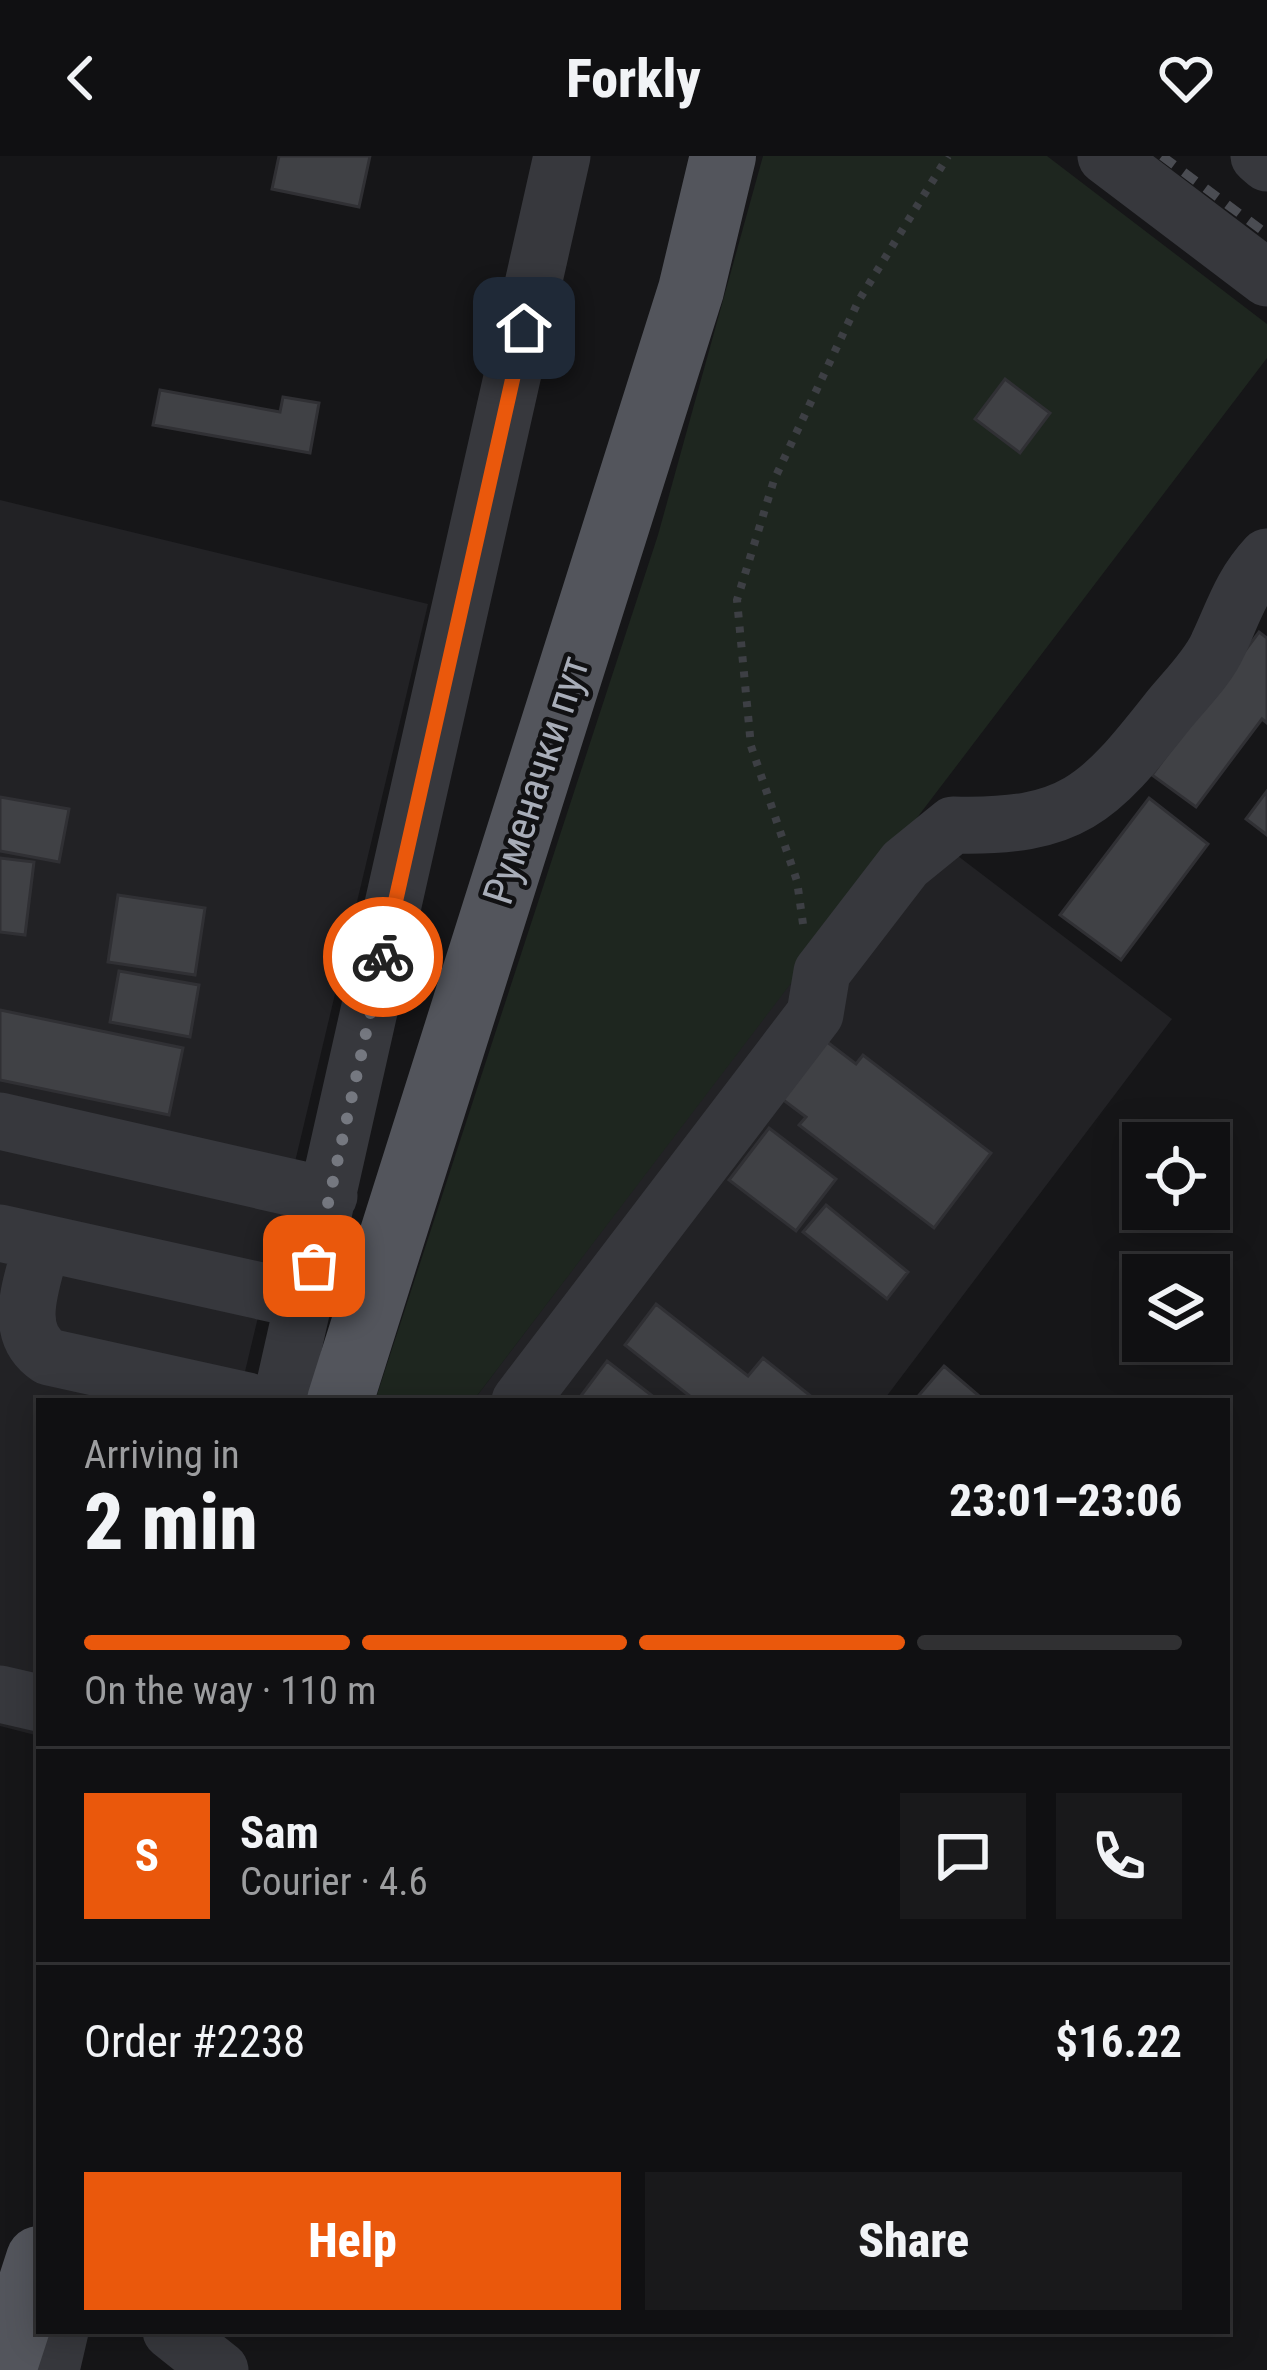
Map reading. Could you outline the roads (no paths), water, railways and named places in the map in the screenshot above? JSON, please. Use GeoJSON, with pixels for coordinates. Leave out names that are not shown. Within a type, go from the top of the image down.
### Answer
{"type":"FeatureCollection","features":[{"type":"Feature","properties":{"kind":"main road","name":"Руменачки пут"},"geometry":{"type":"LineString","coordinates":[[341,1398],[691,290],[723,156]]}},
{"type":"Feature","properties":{"kind":"main road"},"geometry":{"type":"LineString","coordinates":[[3,2370],[36,2305]]}},
{"type":"Feature","properties":{"kind":"street"},"geometry":{"type":"LineString","coordinates":[[282,1398],[562,156]]}},
{"type":"Feature","properties":{"kind":"street"},"geometry":{"type":"LineString","coordinates":[[1106,156],[1267,278]]}},
{"type":"Feature","properties":{"kind":"street"},"geometry":{"type":"LineString","coordinates":[[1259,156],[1267,163]]}},
{"type":"Feature","properties":{"kind":"street"},"geometry":{"type":"LineString","coordinates":[[522,1398],[815,1014],[822,972],[905,864],[953,825],[1010,826],[1086,804],[1121,771],[1217,648],[1244,582],[1267,557]]}},
{"type":"Feature","properties":{"kind":"street"},"geometry":{"type":"LineString","coordinates":[[0,1121],[329,1196]]}},
{"type":"Feature","properties":{"kind":"street"},"geometry":{"type":"LineString","coordinates":[[234,1398],[49,1358],[35,1348],[26,1330],[21,1238],[306,1301]]}},
{"type":"Feature","properties":{"kind":"street"},"geometry":{"type":"LineString","coordinates":[[0,1694],[36,1701]]}},
{"type":"Feature","properties":{"kind":"street"},"geometry":{"type":"LineString","coordinates":[[47,2334],[51,2370]]}},
{"type":"Feature","properties":{"kind":"street"},"geometry":{"type":"LineString","coordinates":[[175,2334],[220,2370]]}},
{"type":"Feature","properties":{"kind":"railway"},"geometry":{"type":"LineString","coordinates":[[1162,156],[1267,234]]}}]}
